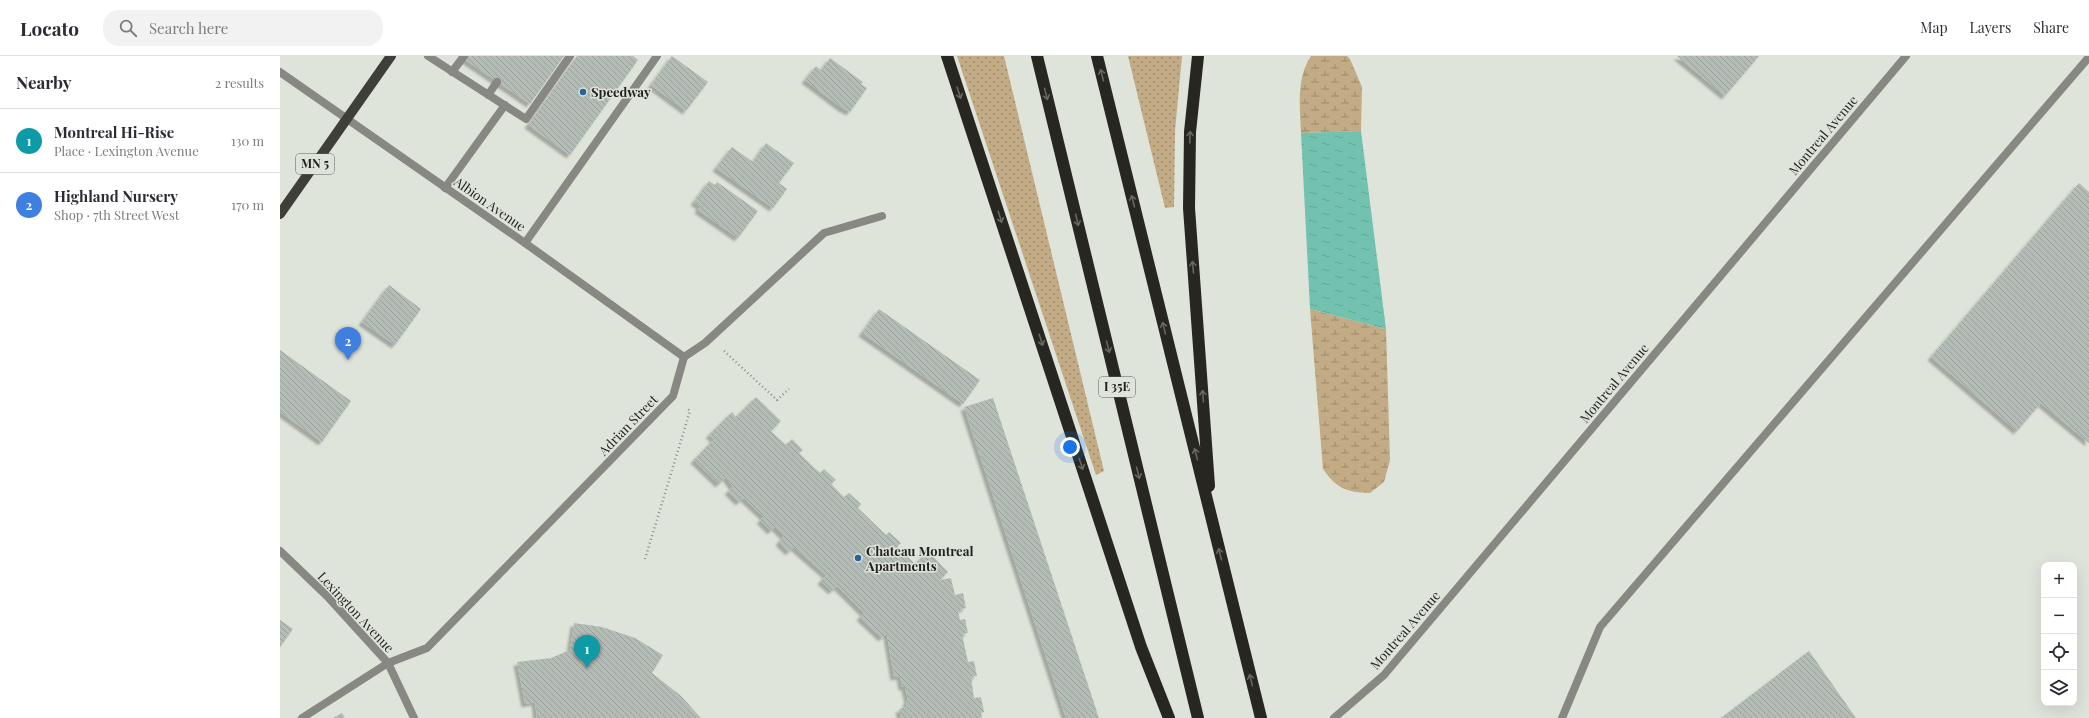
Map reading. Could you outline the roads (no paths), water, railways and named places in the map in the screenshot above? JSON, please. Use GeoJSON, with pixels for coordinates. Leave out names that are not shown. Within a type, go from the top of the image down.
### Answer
{"type":"FeatureCollection","features":[{"type":"Feature","properties":{"kind":"highway"},"geometry":{"type":"LineString","coordinates":[[947,56],[1141,646],[1169,718]]}},
{"type":"Feature","properties":{"kind":"highway","name":"I 35E"},"geometry":{"type":"LineString","coordinates":[[1037,56],[1198,718]]}},
{"type":"Feature","properties":{"kind":"highway"},"geometry":{"type":"LineString","coordinates":[[1097,56],[1261,718]]}},
{"type":"Feature","properties":{"kind":"highway"},"geometry":{"type":"LineString","coordinates":[[1198,56],[1190,132],[1188,208],[1212,519]]}},
{"type":"Feature","properties":{"kind":"main road","name":"MN 5"},"geometry":{"type":"LineString","coordinates":[[280,214],[391,56]]}},
{"type":"Feature","properties":{"kind":"street"},"geometry":{"type":"LineString","coordinates":[[428,56],[526,119],[570,56]]}},
{"type":"Feature","properties":{"kind":"street"},"geometry":{"type":"LineString","coordinates":[[452,72],[464,56]]}},
{"type":"Feature","properties":{"kind":"street"},"geometry":{"type":"LineString","coordinates":[[525,243],[657,56]]}},
{"type":"Feature","properties":{"kind":"street","name":"Montreal Avenue"},"geometry":{"type":"LineString","coordinates":[[1334,718],[1384,675],[1906,56]]}},
{"type":"Feature","properties":{"kind":"street"},"geometry":{"type":"LineString","coordinates":[[1562,718],[1600,627],[2089,57]]}},
{"type":"Feature","properties":{"kind":"street","name":"Albion Avenue"},"geometry":{"type":"LineString","coordinates":[[280,72],[525,243],[684,357]]}},
{"type":"Feature","properties":{"kind":"street"},"geometry":{"type":"LineString","coordinates":[[488,95],[498,82]]}},
{"type":"Feature","properties":{"kind":"street"},"geometry":{"type":"LineString","coordinates":[[445,188],[505,105]]}},
{"type":"Feature","properties":{"kind":"street"},"geometry":{"type":"LineString","coordinates":[[684,357],[705,343],[824,233],[882,216]]}},
{"type":"Feature","properties":{"kind":"street","name":"Adrian Street"},"geometry":{"type":"LineString","coordinates":[[302,718],[388,663],[427,648],[673,396],[684,357]]}},
{"type":"Feature","properties":{"kind":"street","name":"Lexington Avenue"},"geometry":{"type":"LineString","coordinates":[[280,552],[327,596],[388,663],[414,718]]}},
{"type":"Feature","properties":{"kind":"water"},"geometry":{"type":"Polygon","coordinates":[[[1361,131],[1386,329],[1310,309],[1301,133],[1361,131]]]}},
{"type":"Feature","properties":{"kind":"place","name":"Speedway"},"geometry":{"type":"Point","coordinates":[583,92]}},
{"type":"Feature","properties":{"kind":"place","name":"Highland Nursery"},"geometry":{"type":"Point","coordinates":[348,360]}},
{"type":"Feature","properties":{"kind":"place","name":"Chateau Montreal Apartments"},"geometry":{"type":"Point","coordinates":[858,558]}},
{"type":"Feature","properties":{"kind":"place","name":"Montreal Hi-Rise"},"geometry":{"type":"Point","coordinates":[587,668]}}]}
